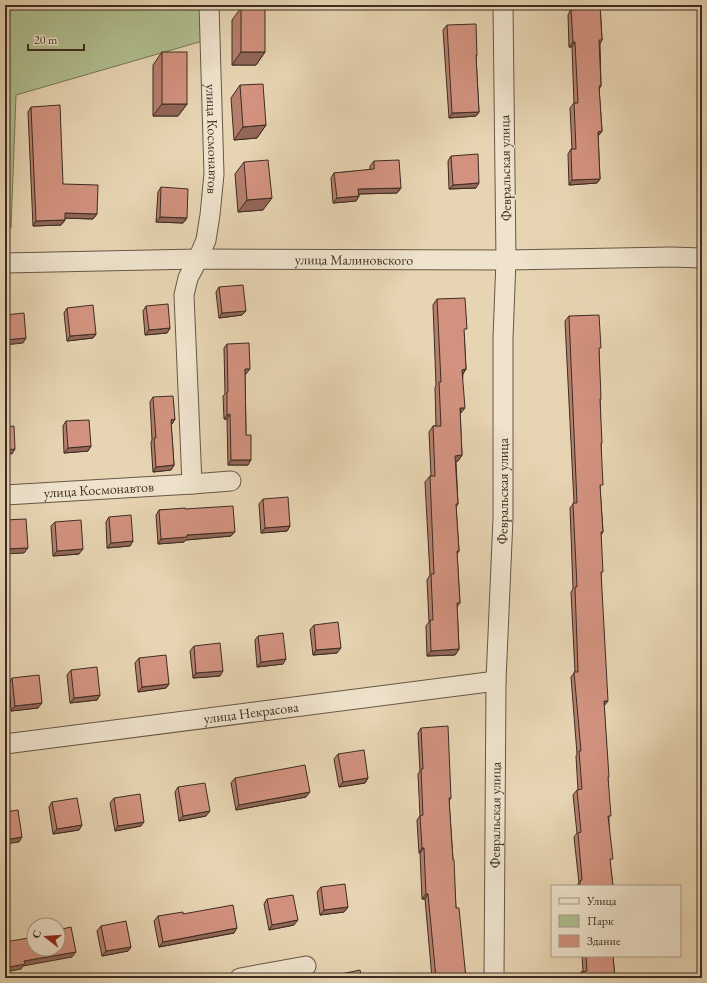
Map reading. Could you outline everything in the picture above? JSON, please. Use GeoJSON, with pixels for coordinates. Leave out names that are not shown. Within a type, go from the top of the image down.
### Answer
{"type":"FeatureCollection","features":[{"type":"Feature","properties":{"kind":"street","name":"улица Космонавтов"},"geometry":{"type":"LineString","coordinates":[[192,484],[184,295],[188,278],[206,240],[214,174],[209,5]]}},
{"type":"Feature","properties":{"kind":"street","name":"Февральская улица"},"geometry":{"type":"LineString","coordinates":[[494,978],[496,681],[503,518],[503,338],[506,260],[503,5]]}},
{"type":"Feature","properties":{"kind":"street","name":"улица Малиновского"},"geometry":{"type":"LineString","coordinates":[[5,263],[198,259],[506,260],[671,257],[702,258]]}},
{"type":"Feature","properties":{"kind":"street","name":"улица Космонавтов"},"geometry":{"type":"LineString","coordinates":[[5,495],[231,481]]}},
{"type":"Feature","properties":{"kind":"street","name":"улица Некрасова"},"geometry":{"type":"LineString","coordinates":[[5,744],[496,681]]}},
{"type":"Feature","properties":{"kind":"street"},"geometry":{"type":"LineString","coordinates":[[240,978],[260,976],[306,966]]}},
{"type":"Feature","properties":{"kind":"green space"},"geometry":{"type":"Polygon","coordinates":[[[5,5],[206,5],[206,40],[16,95],[11,228],[5,230],[5,5]]]}},
{"type":"Feature","properties":{"kind":"building"},"geometry":{"type":"Polygon","coordinates":[[[574,5],[600,5],[602,40],[599,40],[601,86],[599,86],[602,131],[598,132],[600,179],[572,180],[571,149],[576,149],[574,103],[578,103],[575,42],[573,42],[571,10],[574,10],[574,5]]]}},
{"type":"Feature","properties":{"kind":"building"},"geometry":{"type":"Polygon","coordinates":[[[265,7],[265,52],[241,52],[241,8],[265,7]]]}},
{"type":"Feature","properties":{"kind":"building"},"geometry":{"type":"Polygon","coordinates":[[[476,24],[479,112],[452,113],[447,25],[476,24]]]}},
{"type":"Feature","properties":{"kind":"building"},"geometry":{"type":"Polygon","coordinates":[[[162,52],[187,52],[187,104],[162,104],[162,52]]]}},
{"type":"Feature","properties":{"kind":"building"},"geometry":{"type":"Polygon","coordinates":[[[263,84],[266,125],[243,127],[240,85],[263,84]]]}},
{"type":"Feature","properties":{"kind":"building"},"geometry":{"type":"Polygon","coordinates":[[[60,105],[63,184],[98,185],[97,214],[65,213],[65,220],[36,221],[31,107],[60,105]]]}},
{"type":"Feature","properties":{"kind":"building"},"geometry":{"type":"Polygon","coordinates":[[[478,154],[479,183],[453,185],[451,156],[478,154]]]}},
{"type":"Feature","properties":{"kind":"building"},"geometry":{"type":"Polygon","coordinates":[[[268,160],[272,198],[247,200],[244,162],[268,160]]]}},
{"type":"Feature","properties":{"kind":"building"},"geometry":{"type":"Polygon","coordinates":[[[399,160],[401,188],[358,189],[359,196],[337,198],[334,173],[374,169],[374,161],[399,160]]]}},
{"type":"Feature","properties":{"kind":"building"},"geometry":{"type":"Polygon","coordinates":[[[161,187],[188,189],[187,218],[160,217],[161,187]]]}},
{"type":"Feature","properties":{"kind":"building"},"geometry":{"type":"Polygon","coordinates":[[[243,285],[246,311],[222,313],[219,287],[243,285]]]}},
{"type":"Feature","properties":{"kind":"building"},"geometry":{"type":"Polygon","coordinates":[[[465,298],[467,329],[464,329],[466,369],[462,370],[465,408],[460,408],[462,455],[455,456],[459,551],[457,551],[460,603],[457,603],[459,649],[431,651],[430,620],[433,620],[431,574],[434,574],[430,476],[435,476],[433,426],[441,426],[439,382],[441,382],[437,299],[465,298]]]}},
{"type":"Feature","properties":{"kind":"building"},"geometry":{"type":"Polygon","coordinates":[[[168,304],[170,328],[149,330],[146,306],[168,304]]]}},
{"type":"Feature","properties":{"kind":"building"},"geometry":{"type":"Polygon","coordinates":[[[93,305],[96,334],[70,336],[67,308],[93,305]]]}},
{"type":"Feature","properties":{"kind":"building"},"geometry":{"type":"Polygon","coordinates":[[[24,313],[26,338],[5,340],[5,315],[24,313]]]}},
{"type":"Feature","properties":{"kind":"building"},"geometry":{"type":"Polygon","coordinates":[[[599,315],[601,348],[599,348],[603,485],[600,485],[603,532],[601,532],[603,572],[601,572],[608,701],[604,701],[611,816],[608,816],[613,859],[610,859],[613,885],[580,885],[580,881],[582,880],[578,833],[581,832],[577,790],[582,789],[579,751],[581,751],[574,672],[578,672],[575,587],[577,587],[573,503],[577,503],[569,316],[599,315]]]}},
{"type":"Feature","properties":{"kind":"building"},"geometry":{"type":"Polygon","coordinates":[[[249,343],[250,369],[245,369],[246,435],[251,435],[251,460],[231,460],[230,414],[227,415],[227,344],[249,343]]]}},
{"type":"Feature","properties":{"kind":"building"},"geometry":{"type":"Polygon","coordinates":[[[173,396],[175,419],[171,420],[174,465],[156,467],[154,438],[156,438],[153,397],[173,396]]]}},
{"type":"Feature","properties":{"kind":"building"},"geometry":{"type":"Polygon","coordinates":[[[89,420],[91,446],[68,448],[66,421],[89,420]]]}},
{"type":"Feature","properties":{"kind":"building"},"geometry":{"type":"Polygon","coordinates":[[[14,426],[15,449],[5,450],[5,427],[14,426]]]}},
{"type":"Feature","properties":{"kind":"building"},"geometry":{"type":"Polygon","coordinates":[[[288,497],[290,526],[265,528],[263,499],[288,497]]]}},
{"type":"Feature","properties":{"kind":"building"},"geometry":{"type":"Polygon","coordinates":[[[233,506],[235,532],[187,535],[187,537],[161,539],[159,510],[233,506]]]}},
{"type":"Feature","properties":{"kind":"building"},"geometry":{"type":"Polygon","coordinates":[[[131,515],[133,541],[111,543],[109,517],[131,515]]]}},
{"type":"Feature","properties":{"kind":"building"},"geometry":{"type":"Polygon","coordinates":[[[26,519],[28,548],[5,549],[5,520],[26,519]]]}},
{"type":"Feature","properties":{"kind":"building"},"geometry":{"type":"Polygon","coordinates":[[[81,520],[83,549],[57,551],[55,522],[81,520]]]}},
{"type":"Feature","properties":{"kind":"building"},"geometry":{"type":"Polygon","coordinates":[[[338,622],[341,648],[316,650],[314,625],[338,622]]]}},
{"type":"Feature","properties":{"kind":"building"},"geometry":{"type":"Polygon","coordinates":[[[283,633],[286,659],[261,662],[258,636],[283,633]]]}},
{"type":"Feature","properties":{"kind":"building"},"geometry":{"type":"Polygon","coordinates":[[[220,643],[223,671],[196,673],[194,646],[220,643]]]}},
{"type":"Feature","properties":{"kind":"building"},"geometry":{"type":"Polygon","coordinates":[[[166,655],[169,684],[142,687],[139,658],[166,655]]]}},
{"type":"Feature","properties":{"kind":"building"},"geometry":{"type":"Polygon","coordinates":[[[97,667],[100,695],[74,698],[71,670],[97,667]]]}},
{"type":"Feature","properties":{"kind":"building"},"geometry":{"type":"Polygon","coordinates":[[[39,675],[42,703],[15,706],[12,678],[39,675]]]}},
{"type":"Feature","properties":{"kind":"building"},"geometry":{"type":"Polygon","coordinates":[[[448,726],[451,798],[449,798],[456,908],[459,908],[466,978],[436,978],[428,894],[426,894],[424,848],[422,848],[420,816],[423,815],[421,728],[448,726]]]}},
{"type":"Feature","properties":{"kind":"building"},"geometry":{"type":"Polygon","coordinates":[[[364,750],[368,778],[343,782],[338,754],[364,750]]]}},
{"type":"Feature","properties":{"kind":"building"},"geometry":{"type":"Polygon","coordinates":[[[305,765],[310,792],[239,805],[235,778],[305,765]]]}},
{"type":"Feature","properties":{"kind":"building"},"geometry":{"type":"Polygon","coordinates":[[[205,783],[210,811],[183,816],[178,787],[205,783]]]}},
{"type":"Feature","properties":{"kind":"building"},"geometry":{"type":"Polygon","coordinates":[[[140,794],[144,822],[118,826],[114,798],[140,794]]]}},
{"type":"Feature","properties":{"kind":"building"},"geometry":{"type":"Polygon","coordinates":[[[77,798],[82,825],[57,829],[52,802],[77,798]]]}},
{"type":"Feature","properties":{"kind":"building"},"geometry":{"type":"Polygon","coordinates":[[[18,810],[22,837],[5,840],[5,812],[18,810]]]}},
{"type":"Feature","properties":{"kind":"building"},"geometry":{"type":"Polygon","coordinates":[[[345,884],[348,907],[324,910],[321,887],[345,884]]]}},
{"type":"Feature","properties":{"kind":"building"},"geometry":{"type":"Polygon","coordinates":[[[293,895],[298,920],[272,925],[267,899],[293,895]]]}},
{"type":"Feature","properties":{"kind":"building"},"geometry":{"type":"Polygon","coordinates":[[[233,905],[237,928],[163,942],[158,916],[183,912],[183,914],[233,905]]]}},
{"type":"Feature","properties":{"kind":"building"},"geometry":{"type":"Polygon","coordinates":[[[126,921],[131,947],[106,951],[101,926],[126,921]]]}},
{"type":"Feature","properties":{"kind":"building"},"geometry":{"type":"Polygon","coordinates":[[[71,927],[76,952],[66,954],[66,928],[71,927]]]}},
{"type":"Feature","properties":{"kind":"building"},"geometry":{"type":"Polygon","coordinates":[[[26,938],[26,957],[47,957],[24,961],[25,964],[5,968],[5,942],[26,938]]]}},
{"type":"Feature","properties":{"kind":"building"},"geometry":{"type":"Polygon","coordinates":[[[586,957],[613,957],[615,978],[582,978],[581,972],[587,971],[586,957]]]}},
{"type":"Feature","properties":{"kind":"building"},"geometry":{"type":"Polygon","coordinates":[[[360,970],[362,978],[337,978],[336,975],[360,970]]]}}]}
